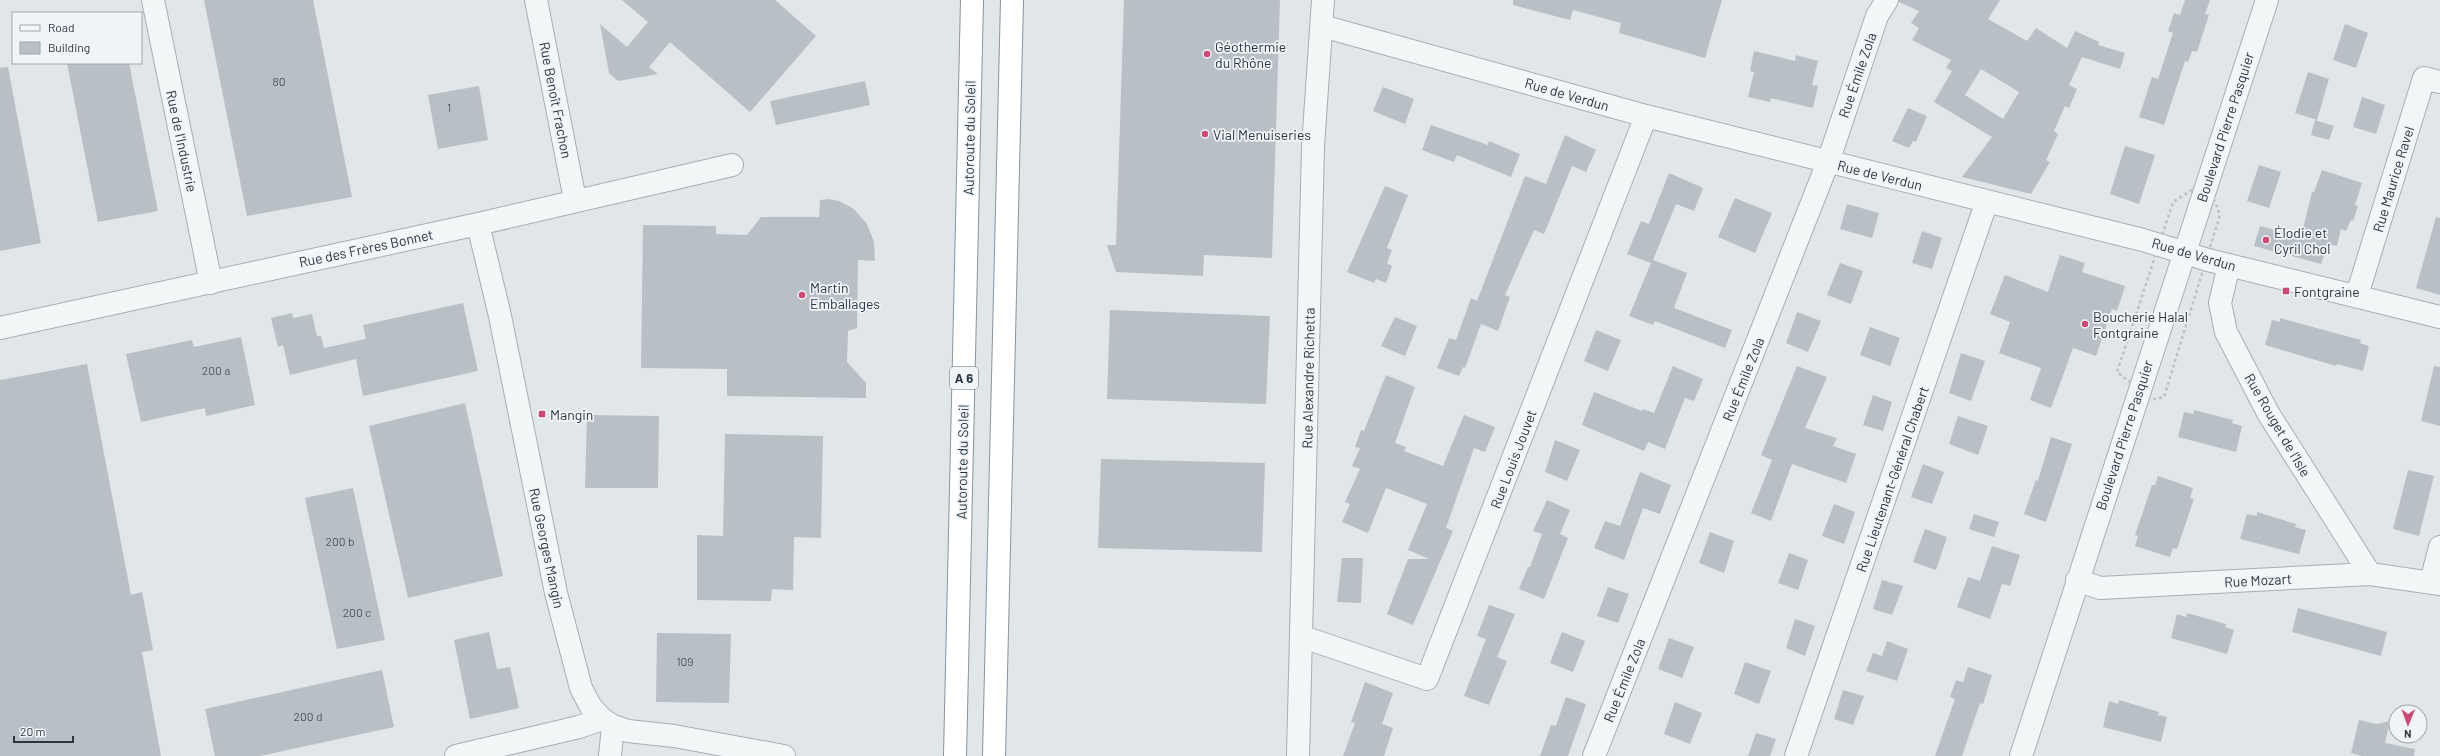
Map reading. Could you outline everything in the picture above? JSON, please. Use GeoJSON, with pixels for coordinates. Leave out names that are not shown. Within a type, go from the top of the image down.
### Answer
{"type":"FeatureCollection","features":[{"type":"Feature","properties":{"kind":"highway","name":"Autoroute du Soleil"},"geometry":{"type":"LineString","coordinates":[[955,756],[972,0]]}},
{"type":"Feature","properties":{"kind":"highway"},"geometry":{"type":"LineString","coordinates":[[994,756],[1012,0]]}},
{"type":"Feature","properties":{"kind":"street","name":"Rue de l'Industrie"},"geometry":{"type":"LineString","coordinates":[[153,0],[211,283]]}},
{"type":"Feature","properties":{"kind":"street","name":"Rue Benoît Frachon"},"geometry":{"type":"LineString","coordinates":[[536,0],[575,200]]}},
{"type":"Feature","properties":{"kind":"street","name":"Rue Alexandre Richetta"},"geometry":{"type":"LineString","coordinates":[[1298,756],[1303,637],[1313,147],[1323,0]]}},
{"type":"Feature","properties":{"kind":"street","name":"Rue Émile Zola"},"geometry":{"type":"LineString","coordinates":[[1594,756],[1828,162],[1877,16],[1887,0]]}},
{"type":"Feature","properties":{"kind":"street","name":"Boulevard Pierre Pasquier"},"geometry":{"type":"LineString","coordinates":[[2021,756],[2134,403],[2267,0]]}},
{"type":"Feature","properties":{"kind":"street","name":"Rue de Verdun"},"geometry":{"type":"LineString","coordinates":[[1322,26],[1646,116],[2143,240],[2229,265],[2440,317]]}},
{"type":"Feature","properties":{"kind":"street","name":"Rue Maurice Ravel"},"geometry":{"type":"LineString","coordinates":[[2357,296],[2424,78],[2440,82]]}},
{"type":"Feature","properties":{"kind":"street","name":"Rue Louis Jouvet"},"geometry":{"type":"LineString","coordinates":[[1303,637],[1427,679],[1646,116]]}},
{"type":"Feature","properties":{"kind":"street","name":"Rue des Frères Bonnet"},"geometry":{"type":"LineString","coordinates":[[0,328],[478,224],[575,200],[732,165]]}},
{"type":"Feature","properties":{"kind":"street","name":"Rue Lieutenant-Général Chabert"},"geometry":{"type":"LineString","coordinates":[[1796,756],[1987,201]]}},
{"type":"Feature","properties":{"kind":"street","name":"Rue Georges Mangin"},"geometry":{"type":"LineString","coordinates":[[478,224],[500,316],[556,593],[581,688],[591,707],[607,723]]}},
{"type":"Feature","properties":{"kind":"street","name":"Rue Rouget de l'Isle"},"geometry":{"type":"LineString","coordinates":[[2229,265],[2220,303],[2226,332],[2268,413],[2370,574]]}},
{"type":"Feature","properties":{"kind":"street"},"geometry":{"type":"LineString","coordinates":[[2436,583],[2440,547]]}},
{"type":"Feature","properties":{"kind":"street","name":"Rue Mozart"},"geometry":{"type":"LineString","coordinates":[[2077,580],[2100,588],[2370,574],[2436,583]]}},
{"type":"Feature","properties":{"kind":"street"},"geometry":{"type":"LineString","coordinates":[[456,756],[579,727],[607,723],[628,731],[674,736],[784,756]]}},
{"type":"Feature","properties":{"kind":"street"},"geometry":{"type":"LineString","coordinates":[[607,723],[610,756]]}},
{"type":"Feature","properties":{"kind":"path"},"geometry":{"type":"LineString","coordinates":[[2134,403],[2130,382],[2117,372],[2154,259]]}},
{"type":"Feature","properties":{"kind":"building"},"geometry":{"type":"Polygon","coordinates":[[[204,0],[313,0],[352,197],[247,216],[204,0]]]}},
{"type":"Feature","properties":{"kind":"building"},"geometry":{"type":"Polygon","coordinates":[[[622,0],[775,0],[816,36],[750,112],[670,42],[649,67],[658,74],[618,81],[609,73],[600,24],[627,47],[648,22],[622,0]]]}},
{"type":"Feature","properties":{"kind":"building"},"geometry":{"type":"Polygon","coordinates":[[[1124,0],[1280,0],[1272,258],[1204,255],[1203,276],[1116,272],[1107,245],[1116,245],[1124,0]]]}},
{"type":"Feature","properties":{"kind":"building"},"geometry":{"type":"Polygon","coordinates":[[[1513,0],[1722,0],[1705,58],[1619,33],[1621,23],[1573,10],[1570,20],[1513,5],[1513,0]]]}},
{"type":"Feature","properties":{"kind":"building"},"geometry":{"type":"Polygon","coordinates":[[[1899,0],[2000,0],[1988,19],[2027,41],[2036,28],[2067,48],[2075,31],[2099,42],[2098,45],[2125,53],[2120,69],[2082,57],[2069,85],[2077,89],[2069,108],[2065,106],[2054,131],[2058,134],[2046,160],[2050,162],[2031,194],[1962,177],[1992,137],[1934,102],[1952,71],[1946,68],[1951,60],[1912,40],[1919,28],[1911,23],[1919,11],[1899,2],[1899,0]],[[1981,69],[1965,95],[2003,119],[2019,92],[1981,69]]]}},
{"type":"Feature","properties":{"kind":"building"},"geometry":{"type":"Polygon","coordinates":[[[2185,0],[2210,0],[2205,14],[2209,15],[2197,52],[2192,51],[2188,62],[2185,61],[2164,125],[2139,117],[2152,77],[2158,79],[2173,33],[2168,31],[2174,13],[2180,15],[2185,0]]]}},
{"type":"Feature","properties":{"kind":"building"},"geometry":{"type":"Polygon","coordinates":[[[2345,24],[2368,33],[2356,68],[2333,60],[2345,24]]]}},
{"type":"Feature","properties":{"kind":"building"},"geometry":{"type":"Polygon","coordinates":[[[1754,51],[1795,61],[1796,55],[1818,61],[1812,85],[1818,86],[1813,108],[1771,98],[1770,102],[1748,97],[1754,72],[1750,71],[1754,51]]]}},
{"type":"Feature","properties":{"kind":"building"},"geometry":{"type":"Polygon","coordinates":[[[67,64],[129,64],[158,211],[98,222],[67,64]]]}},
{"type":"Feature","properties":{"kind":"building"},"geometry":{"type":"Polygon","coordinates":[[[8,67],[41,243],[0,251],[0,68],[8,67]]]}},
{"type":"Feature","properties":{"kind":"building"},"geometry":{"type":"Polygon","coordinates":[[[2308,72],[2329,79],[2317,120],[2295,113],[2308,72]]]}},
{"type":"Feature","properties":{"kind":"building"},"geometry":{"type":"Polygon","coordinates":[[[865,81],[870,105],[776,125],[770,101],[865,81]]]}},
{"type":"Feature","properties":{"kind":"building"},"geometry":{"type":"Polygon","coordinates":[[[479,86],[488,140],[438,149],[428,95],[479,86]]]}},
{"type":"Feature","properties":{"kind":"building"},"geometry":{"type":"Polygon","coordinates":[[[1383,87],[1414,99],[1405,124],[1373,111],[1383,87]]]}},
{"type":"Feature","properties":{"kind":"building"},"geometry":{"type":"Polygon","coordinates":[[[2362,97],[2385,105],[2376,134],[2353,127],[2362,97]]]}},
{"type":"Feature","properties":{"kind":"building"},"geometry":{"type":"Polygon","coordinates":[[[1908,108],[1927,116],[1916,142],[1913,141],[1909,148],[1892,141],[1908,108]]]}},
{"type":"Feature","properties":{"kind":"building"},"geometry":{"type":"Polygon","coordinates":[[[2315,120],[2334,126],[2329,140],[2311,135],[2315,120]]]}},
{"type":"Feature","properties":{"kind":"building"},"geometry":{"type":"Polygon","coordinates":[[[1431,125],[1488,145],[1489,141],[1520,154],[1511,177],[1457,155],[1454,162],[1422,150],[1431,125]]]}},
{"type":"Feature","properties":{"kind":"building"},"geometry":{"type":"Polygon","coordinates":[[[1565,135],[1596,150],[1586,172],[1572,166],[1544,234],[1534,230],[1505,295],[1510,297],[1498,331],[1481,324],[1465,368],[1463,367],[1459,376],[1437,368],[1449,338],[1456,340],[1471,298],[1477,301],[1525,176],[1546,184],[1565,135]]]}},
{"type":"Feature","properties":{"kind":"building"},"geometry":{"type":"Polygon","coordinates":[[[2125,146],[2155,155],[2139,204],[2110,194],[2125,146]]]}},
{"type":"Feature","properties":{"kind":"building"},"geometry":{"type":"Polygon","coordinates":[[[2259,165],[2281,172],[2269,208],[2247,201],[2259,165]]]}},
{"type":"Feature","properties":{"kind":"building"},"geometry":{"type":"Polygon","coordinates":[[[2322,170],[2362,183],[2355,205],[2358,206],[2353,221],[2351,220],[2346,231],[2341,229],[2337,246],[2328,244],[2321,264],[2254,246],[2260,226],[2301,237],[2312,192],[2314,192],[2322,170]]]}},
{"type":"Feature","properties":{"kind":"building"},"geometry":{"type":"Polygon","coordinates":[[[1669,173],[1703,188],[1694,211],[1676,204],[1653,260],[1687,273],[1674,308],[1732,330],[1725,348],[1655,321],[1653,325],[1629,316],[1651,263],[1627,254],[1641,221],[1649,224],[1669,173]]]}},
{"type":"Feature","properties":{"kind":"building"},"geometry":{"type":"Polygon","coordinates":[[[1385,186],[1408,195],[1387,248],[1392,250],[1387,263],[1392,266],[1386,283],[1376,279],[1374,283],[1347,272],[1385,186]]]}},
{"type":"Feature","properties":{"kind":"building"},"geometry":{"type":"Polygon","coordinates":[[[1735,198],[1772,213],[1755,253],[1718,237],[1735,198]]]}},
{"type":"Feature","properties":{"kind":"building"},"geometry":{"type":"Polygon","coordinates":[[[829,199],[839,201],[854,209],[867,224],[874,242],[875,261],[858,260],[857,328],[848,331],[847,362],[866,383],[866,398],[727,396],[727,369],[641,368],[643,225],[716,226],[716,234],[747,235],[761,217],[819,217],[820,200],[829,199]]]}},
{"type":"Feature","properties":{"kind":"building"},"geometry":{"type":"Polygon","coordinates":[[[1847,204],[1879,213],[1872,238],[1840,229],[1847,204]]]}},
{"type":"Feature","properties":{"kind":"building"},"geometry":{"type":"Polygon","coordinates":[[[2436,217],[2440,218],[2440,295],[2416,288],[2436,217]]]}},
{"type":"Feature","properties":{"kind":"building"},"geometry":{"type":"Polygon","coordinates":[[[1922,231],[1942,238],[1932,269],[1912,263],[1922,231]]]}},
{"type":"Feature","properties":{"kind":"building"},"geometry":{"type":"Polygon","coordinates":[[[2060,255],[2085,263],[2082,272],[2125,286],[2117,311],[2112,309],[2096,356],[2073,348],[2051,408],[2030,400],[2041,368],[1999,353],[2010,322],[1990,314],[2005,275],[2048,292],[2060,255]]]}},
{"type":"Feature","properties":{"kind":"building"},"geometry":{"type":"Polygon","coordinates":[[[1840,263],[1863,271],[1851,304],[1827,295],[1840,263]]]}},
{"type":"Feature","properties":{"kind":"building"},"geometry":{"type":"Polygon","coordinates":[[[463,303],[478,371],[363,396],[356,359],[290,375],[283,345],[278,347],[271,318],[292,313],[293,318],[312,314],[317,336],[321,336],[324,348],[366,339],[363,325],[463,303]]]}},
{"type":"Feature","properties":{"kind":"building"},"geometry":{"type":"Polygon","coordinates":[[[1110,310],[1270,316],[1266,404],[1107,399],[1110,310]]]}},
{"type":"Feature","properties":{"kind":"building"},"geometry":{"type":"Polygon","coordinates":[[[1797,312],[1821,321],[1808,352],[1786,343],[1797,312]]]}},
{"type":"Feature","properties":{"kind":"building"},"geometry":{"type":"Polygon","coordinates":[[[1395,317],[1417,326],[1405,356],[1381,346],[1395,317]]]}},
{"type":"Feature","properties":{"kind":"building"},"geometry":{"type":"Polygon","coordinates":[[[2280,318],[2361,340],[2360,343],[2369,346],[2363,371],[2337,364],[2336,366],[2265,345],[2272,320],[2280,322],[2280,318]]]}},
{"type":"Feature","properties":{"kind":"building"},"geometry":{"type":"Polygon","coordinates":[[[1870,327],[1900,338],[1890,366],[1860,355],[1870,327]]]}},
{"type":"Feature","properties":{"kind":"building"},"geometry":{"type":"Polygon","coordinates":[[[1596,330],[1621,340],[1608,371],[1584,361],[1596,330]]]}},
{"type":"Feature","properties":{"kind":"building"},"geometry":{"type":"Polygon","coordinates":[[[241,337],[255,405],[206,416],[205,408],[141,422],[126,354],[192,340],[194,347],[241,337]]]}},
{"type":"Feature","properties":{"kind":"building"},"geometry":{"type":"Polygon","coordinates":[[[1961,353],[1985,361],[1971,401],[1949,393],[1961,353]]]}},
{"type":"Feature","properties":{"kind":"building"},"geometry":{"type":"Polygon","coordinates":[[[87,364],[131,595],[142,592],[153,650],[142,652],[161,756],[0,756],[0,380],[87,364]]]}},
{"type":"Feature","properties":{"kind":"building"},"geometry":{"type":"Polygon","coordinates":[[[1673,366],[1703,379],[1694,401],[1685,398],[1665,449],[1648,442],[1644,451],[1582,425],[1594,392],[1642,411],[1643,409],[1654,413],[1673,366]]]}},
{"type":"Feature","properties":{"kind":"building"},"geometry":{"type":"Polygon","coordinates":[[[1797,366],[1827,377],[1805,428],[1837,438],[1833,446],[1856,454],[1846,483],[1792,464],[1771,521],[1751,513],[1772,460],[1761,455],[1797,366]]]}},
{"type":"Feature","properties":{"kind":"building"},"geometry":{"type":"Polygon","coordinates":[[[2434,366],[2440,367],[2440,426],[2421,421],[2434,366]]]}},
{"type":"Feature","properties":{"kind":"building"},"geometry":{"type":"Polygon","coordinates":[[[1386,375],[1415,387],[1395,443],[1406,447],[1404,451],[1443,466],[1464,415],[1495,427],[1485,452],[1474,448],[1446,528],[1453,531],[1413,625],[1387,614],[1408,559],[1429,559],[1408,550],[1427,504],[1386,488],[1368,533],[1342,522],[1350,504],[1345,502],[1360,469],[1352,466],[1360,448],[1355,447],[1361,430],[1364,431],[1386,375]]]}},
{"type":"Feature","properties":{"kind":"building"},"geometry":{"type":"Polygon","coordinates":[[[1873,395],[1892,402],[1883,431],[1863,425],[1873,395]]]}},
{"type":"Feature","properties":{"kind":"building"},"geometry":{"type":"Polygon","coordinates":[[[465,403],[503,576],[408,598],[369,426],[465,403]]]}},
{"type":"Feature","properties":{"kind":"building"},"geometry":{"type":"Polygon","coordinates":[[[2194,410],[2233,420],[2232,423],[2242,426],[2236,452],[2178,437],[2184,412],[2193,414],[2194,410]]]}},
{"type":"Feature","properties":{"kind":"building"},"geometry":{"type":"Polygon","coordinates":[[[587,415],[659,416],[658,488],[585,488],[587,415]]]}},
{"type":"Feature","properties":{"kind":"building"},"geometry":{"type":"Polygon","coordinates":[[[1958,416],[1988,426],[1978,455],[1949,444],[1958,416]]]}},
{"type":"Feature","properties":{"kind":"building"},"geometry":{"type":"Polygon","coordinates":[[[725,434],[823,436],[821,538],[794,537],[793,590],[772,589],[771,601],[697,600],[697,535],[723,536],[725,434]]]}},
{"type":"Feature","properties":{"kind":"building"},"geometry":{"type":"Polygon","coordinates":[[[2051,437],[2072,444],[2046,522],[2024,514],[2036,480],[2038,481],[2051,437]]]}},
{"type":"Feature","properties":{"kind":"building"},"geometry":{"type":"Polygon","coordinates":[[[1555,440],[1580,450],[1567,481],[1545,472],[1555,440]]]}},
{"type":"Feature","properties":{"kind":"building"},"geometry":{"type":"Polygon","coordinates":[[[1101,459],[1265,463],[1262,552],[1098,548],[1101,459]]]}},
{"type":"Feature","properties":{"kind":"building"},"geometry":{"type":"Polygon","coordinates":[[[1923,464],[1944,472],[1932,504],[1911,497],[1923,464]]]}},
{"type":"Feature","properties":{"kind":"building"},"geometry":{"type":"Polygon","coordinates":[[[2408,470],[2434,476],[2419,536],[2393,529],[2408,470]]]}},
{"type":"Feature","properties":{"kind":"building"},"geometry":{"type":"Polygon","coordinates":[[[1640,472],[1671,485],[1660,514],[1643,508],[1624,560],[1594,548],[1605,521],[1620,526],[1640,472]]]}},
{"type":"Feature","properties":{"kind":"building"},"geometry":{"type":"Polygon","coordinates":[[[2158,476],[2193,488],[2190,498],[2194,499],[2177,549],[2173,548],[2170,557],[2135,546],[2138,536],[2135,535],[2152,485],[2155,485],[2158,476]]]}},
{"type":"Feature","properties":{"kind":"building"},"geometry":{"type":"Polygon","coordinates":[[[353,488],[385,640],[337,649],[305,498],[353,488]]]}},
{"type":"Feature","properties":{"kind":"building"},"geometry":{"type":"Polygon","coordinates":[[[1547,500],[1570,510],[1560,534],[1568,538],[1544,599],[1519,589],[1528,567],[1530,567],[1542,534],[1533,531],[1547,500]]]}},
{"type":"Feature","properties":{"kind":"building"},"geometry":{"type":"Polygon","coordinates":[[[1834,504],[1855,512],[1844,544],[1822,536],[1834,504]]]}},
{"type":"Feature","properties":{"kind":"building"},"geometry":{"type":"Polygon","coordinates":[[[2257,512],[2296,524],[2295,527],[2306,530],[2299,554],[2240,539],[2247,514],[2257,516],[2257,512]]]}},
{"type":"Feature","properties":{"kind":"building"},"geometry":{"type":"Polygon","coordinates":[[[1974,514],[1999,522],[1994,537],[1969,529],[1974,514]]]}},
{"type":"Feature","properties":{"kind":"building"},"geometry":{"type":"Polygon","coordinates":[[[1925,529],[1947,537],[1936,570],[1913,562],[1925,529]]]}},
{"type":"Feature","properties":{"kind":"building"},"geometry":{"type":"Polygon","coordinates":[[[1710,532],[1734,541],[1724,573],[1699,563],[1710,532]]]}},
{"type":"Feature","properties":{"kind":"building"},"geometry":{"type":"Polygon","coordinates":[[[1992,546],[2020,555],[2010,586],[2002,584],[1990,619],[1957,607],[1968,577],[1980,581],[1992,546]]]}},
{"type":"Feature","properties":{"kind":"building"},"geometry":{"type":"Polygon","coordinates":[[[1789,553],[1808,560],[1798,590],[1778,583],[1789,553]]]}},
{"type":"Feature","properties":{"kind":"building"},"geometry":{"type":"Polygon","coordinates":[[[1342,558],[1363,558],[1361,603],[1337,602],[1342,558]]]}},
{"type":"Feature","properties":{"kind":"building"},"geometry":{"type":"Polygon","coordinates":[[[1882,580],[1903,586],[1892,615],[1873,609],[1882,580]]]}},
{"type":"Feature","properties":{"kind":"building"},"geometry":{"type":"Polygon","coordinates":[[[1608,587],[1629,594],[1618,623],[1597,616],[1608,587]]]}},
{"type":"Feature","properties":{"kind":"building"},"geometry":{"type":"Polygon","coordinates":[[[1489,605],[1515,614],[1497,657],[1507,661],[1489,705],[1464,696],[1486,639],[1477,636],[1489,605]]]}},
{"type":"Feature","properties":{"kind":"building"},"geometry":{"type":"Polygon","coordinates":[[[2298,608],[2387,632],[2381,656],[2292,632],[2298,608]]]}},
{"type":"Feature","properties":{"kind":"building"},"geometry":{"type":"Polygon","coordinates":[[[2187,613],[2226,624],[2225,627],[2234,630],[2227,654],[2171,638],[2177,614],[2186,617],[2187,613]]]}},
{"type":"Feature","properties":{"kind":"building"},"geometry":{"type":"Polygon","coordinates":[[[1795,619],[1815,626],[1805,656],[1786,648],[1795,619]]]}},
{"type":"Feature","properties":{"kind":"building"},"geometry":{"type":"Polygon","coordinates":[[[489,632],[497,669],[510,667],[519,708],[470,719],[454,640],[489,632]]]}},
{"type":"Feature","properties":{"kind":"building"},"geometry":{"type":"Polygon","coordinates":[[[1562,632],[1585,641],[1573,672],[1550,663],[1562,632]]]}},
{"type":"Feature","properties":{"kind":"building"},"geometry":{"type":"Polygon","coordinates":[[[657,633],[731,634],[729,703],[656,702],[657,633]]]}},
{"type":"Feature","properties":{"kind":"building"},"geometry":{"type":"Polygon","coordinates":[[[1669,638],[1694,647],[1682,678],[1658,669],[1669,638]]]}},
{"type":"Feature","properties":{"kind":"building"},"geometry":{"type":"Polygon","coordinates":[[[1887,641],[1908,649],[1897,681],[1866,671],[1873,653],[1882,656],[1887,641]]]}},
{"type":"Feature","properties":{"kind":"building"},"geometry":{"type":"Polygon","coordinates":[[[1745,662],[1771,671],[1759,704],[1734,694],[1745,662]]]}},
{"type":"Feature","properties":{"kind":"building"},"geometry":{"type":"Polygon","coordinates":[[[1968,667],[1992,675],[1983,704],[1980,703],[1962,756],[1935,756],[1955,699],[1950,697],[1956,680],[1963,682],[1968,667]]]}},
{"type":"Feature","properties":{"kind":"building"},"geometry":{"type":"Polygon","coordinates":[[[382,670],[394,727],[260,756],[215,756],[205,709],[382,670]]]}},
{"type":"Feature","properties":{"kind":"building"},"geometry":{"type":"Polygon","coordinates":[[[1365,682],[1393,693],[1382,724],[1393,728],[1384,756],[1343,756],[1355,723],[1351,722],[1365,682]]]}},
{"type":"Feature","properties":{"kind":"building"},"geometry":{"type":"Polygon","coordinates":[[[1843,690],[1864,696],[1853,725],[1834,719],[1843,690]]]}},
{"type":"Feature","properties":{"kind":"building"},"geometry":{"type":"Polygon","coordinates":[[[1566,697],[1586,704],[1568,756],[1540,756],[1551,725],[1556,726],[1566,697]]]}},
{"type":"Feature","properties":{"kind":"building"},"geometry":{"type":"Polygon","coordinates":[[[2119,700],[2159,712],[2158,715],[2167,717],[2161,742],[2103,727],[2109,701],[2118,704],[2119,700]]]}},
{"type":"Feature","properties":{"kind":"building"},"geometry":{"type":"Polygon","coordinates":[[[1675,702],[1702,713],[1690,744],[1664,734],[1675,702]]]}},
{"type":"Feature","properties":{"kind":"building"},"geometry":{"type":"Polygon","coordinates":[[[2359,720],[2377,724],[2388,721],[2385,743],[2415,749],[2414,756],[2362,756],[2351,753],[2359,720]]]}},
{"type":"Feature","properties":{"kind":"building"},"geometry":{"type":"Polygon","coordinates":[[[1756,733],[1776,739],[1770,756],[1748,756],[1756,733]]]}},
{"type":"Feature","properties":{"kind":"place","name":"Géothermie du Rhône"},"geometry":{"type":"Point","coordinates":[1207,54]}},
{"type":"Feature","properties":{"kind":"place","name":"Vial Menuiseries"},"geometry":{"type":"Point","coordinates":[1205,134]}},
{"type":"Feature","properties":{"kind":"place","name":"Élodie et Cyril Chol"},"geometry":{"type":"Point","coordinates":[2266,240]}},
{"type":"Feature","properties":{"kind":"place","name":"Fontgraine"},"geometry":{"type":"Point","coordinates":[2286,291]}},
{"type":"Feature","properties":{"kind":"place","name":"Martin Emballages"},"geometry":{"type":"Point","coordinates":[802,295]}},
{"type":"Feature","properties":{"kind":"place","name":"Boucherie Halal Fontgraine"},"geometry":{"type":"Point","coordinates":[2085,324]}},
{"type":"Feature","properties":{"kind":"place","name":"Mangin"},"geometry":{"type":"Point","coordinates":[542,414]}}]}
